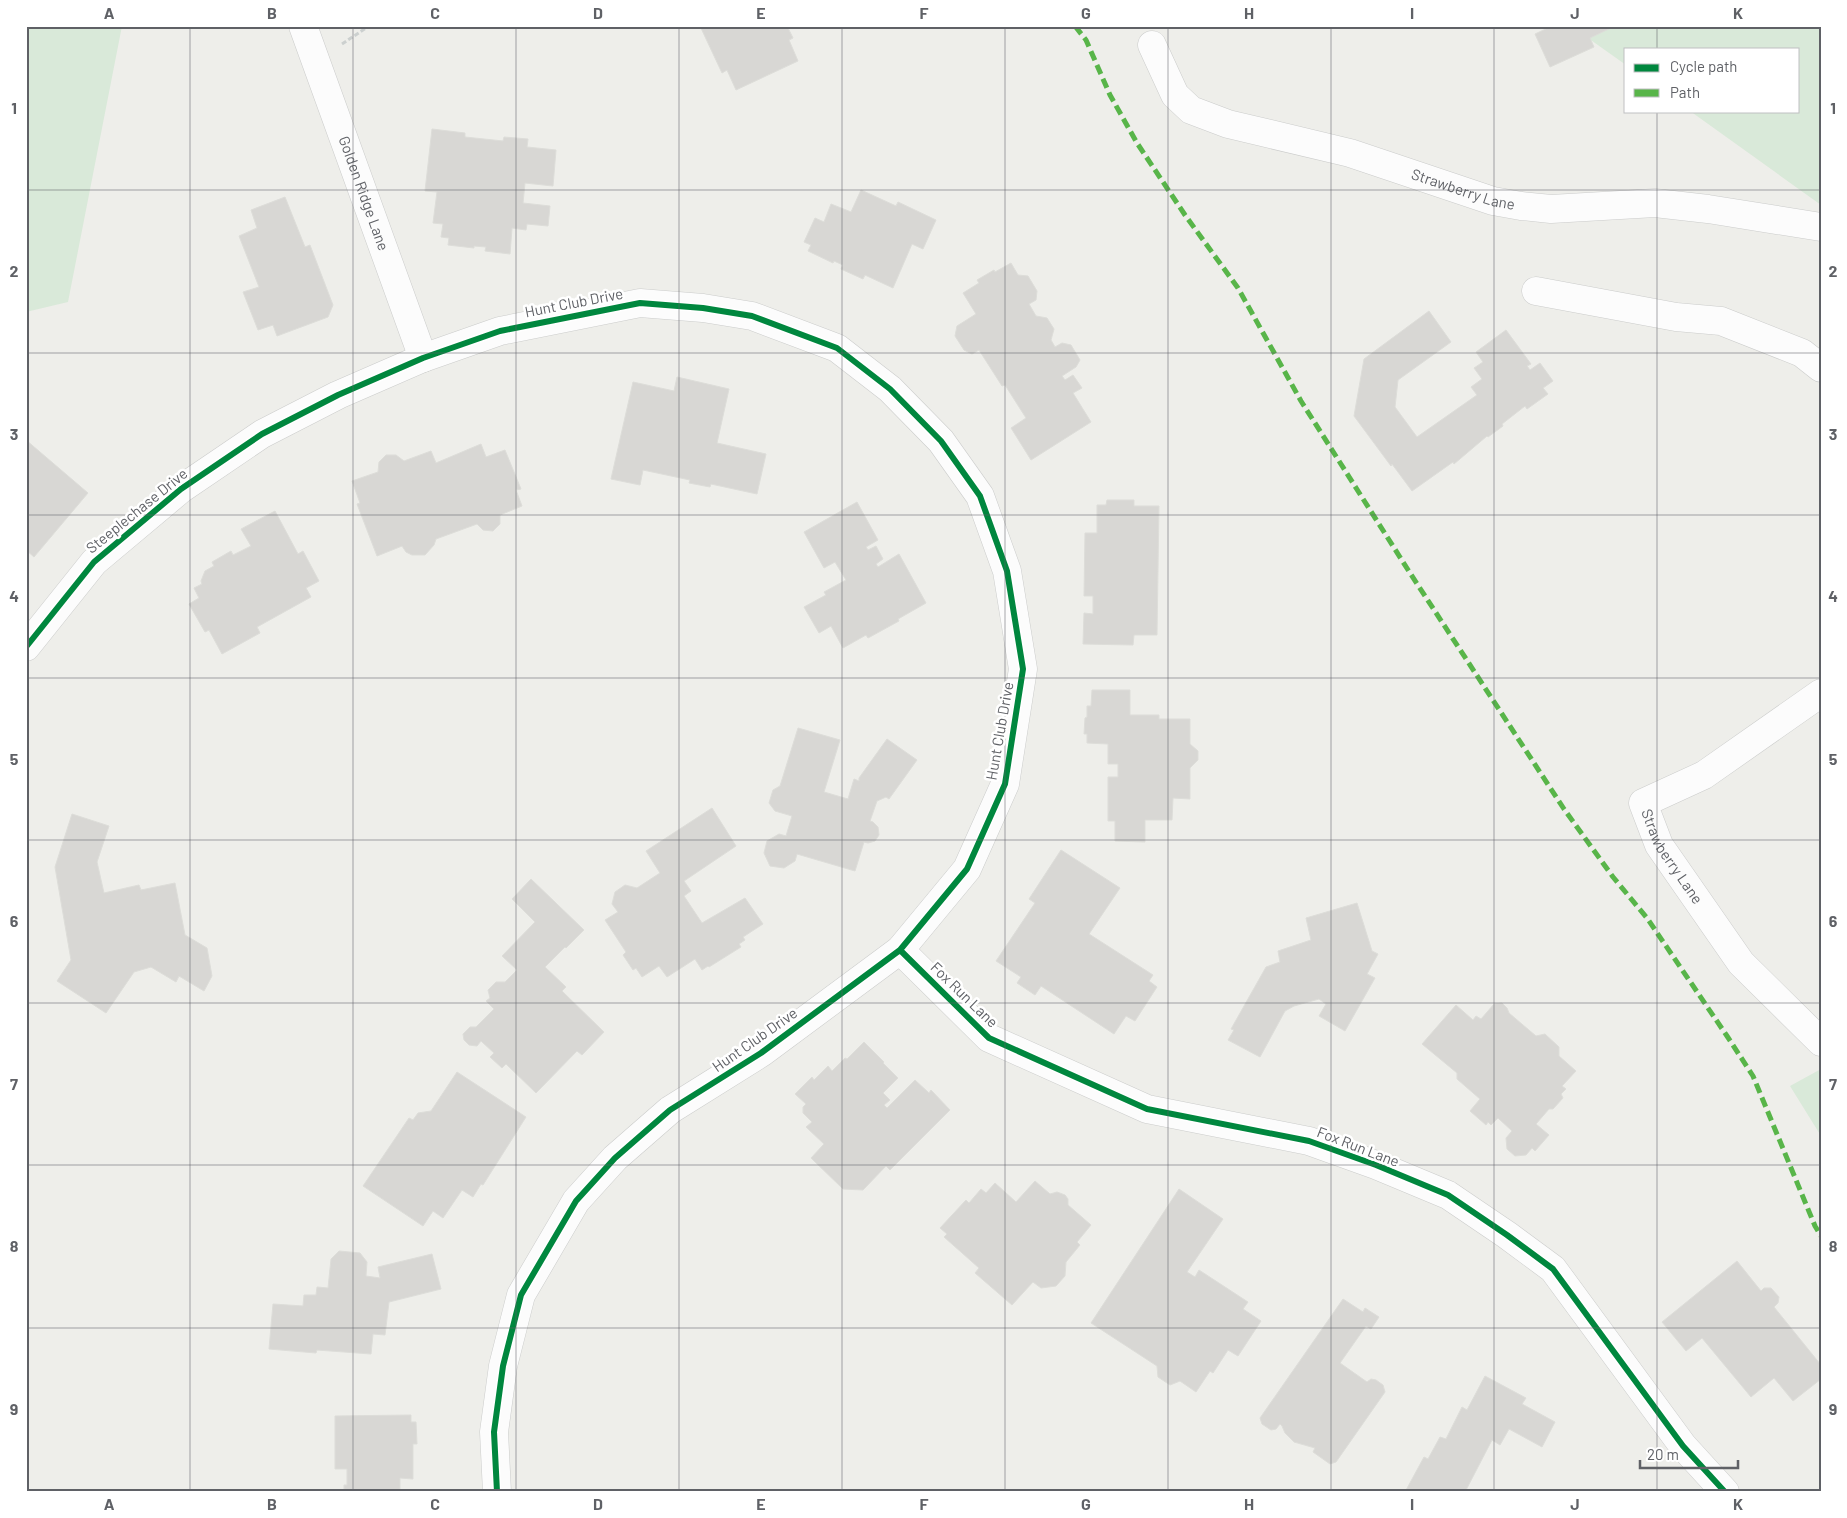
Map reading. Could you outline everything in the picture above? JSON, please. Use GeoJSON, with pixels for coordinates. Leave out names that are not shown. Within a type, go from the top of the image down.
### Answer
{"type":"FeatureCollection","features":[{"type":"Feature","properties":{"kind":"street","name":"Golden Ridge Lane"},"geometry":{"type":"LineString","coordinates":[[303,26],[424,358]]}},
{"type":"Feature","properties":{"kind":"street","name":"Strawberry Lane"},"geometry":{"type":"LineString","coordinates":[[1152,45],[1175,95],[1191,110],[1228,124],[1350,152],[1493,201],[1551,209],[1655,203],[1708,209],[1821,227]]}},
{"type":"Feature","properties":{"kind":"street"},"geometry":{"type":"LineString","coordinates":[[1536,291],[1676,317],[1721,321],[1802,353],[1821,368]]}},
{"type":"Feature","properties":{"kind":"street","name":"Hunt Club Drive"},"geometry":{"type":"LineString","coordinates":[[424,358],[500,331],[640,303],[703,308],[752,316],[837,348],[890,389],[941,441],[980,496],[1007,571],[1023,669],[1005,784],[967,869],[900,950],[762,1053],[670,1110],[615,1158],[576,1201],[522,1295],[503,1366],[494,1432],[497,1492]]}},
{"type":"Feature","properties":{"kind":"street","name":"Steeplechase Drive"},"geometry":{"type":"LineString","coordinates":[[26,647],[94,562],[181,489],[262,434],[338,395],[424,358]]}},
{"type":"Feature","properties":{"kind":"street","name":"Strawberry Lane"},"geometry":{"type":"LineString","coordinates":[[1821,693],[1704,775],[1644,803],[1659,845],[1741,963],[1821,1042]]}},
{"type":"Feature","properties":{"kind":"street","name":"Fox Run Lane"},"geometry":{"type":"LineString","coordinates":[[900,950],[989,1038],[1147,1109],[1309,1141],[1376,1165],[1448,1195],[1553,1269],[1683,1446],[1725,1492]]}},
{"type":"Feature","properties":{"kind":"green space"},"geometry":{"type":"Polygon","coordinates":[[[26,26],[122,26],[68,302],[26,312],[26,26]]]}},
{"type":"Feature","properties":{"kind":"green space"},"geometry":{"type":"Polygon","coordinates":[[[1571,26],[1821,26],[1821,205],[1691,112],[1800,112],[1800,48],[1624,48],[1624,64],[1571,26]]]}},
{"type":"Feature","properties":{"kind":"green space"},"geometry":{"type":"Polygon","coordinates":[[[1821,1069],[1821,1136],[1790,1086],[1821,1069]]]}},
{"type":"Feature","properties":{"kind":"building"},"geometry":{"type":"Polygon","coordinates":[[[700,26],[787,26],[793,38],[789,40],[798,61],[736,90],[727,70],[722,73],[700,26]]]}},
{"type":"Feature","properties":{"kind":"building"},"geometry":{"type":"Polygon","coordinates":[[[1552,26],[1615,26],[1590,38],[1594,47],[1550,67],[1535,34],[1552,26]]]}},
{"type":"Feature","properties":{"kind":"building"},"geometry":{"type":"Polygon","coordinates":[[[432,129],[465,133],[465,137],[503,141],[504,137],[528,139],[527,147],[556,150],[553,186],[525,183],[523,203],[550,206],[548,226],[527,224],[526,230],[512,228],[510,254],[485,251],[486,247],[474,246],[474,248],[448,245],[449,238],[441,237],[443,224],[433,223],[437,192],[425,191],[432,129]]]}},
{"type":"Feature","properties":{"kind":"building"},"geometry":{"type":"Polygon","coordinates":[[[861,190],[896,206],[898,202],[936,220],[923,249],[912,244],[893,288],[865,275],[863,279],[841,269],[843,265],[834,261],[833,263],[808,251],[811,245],[804,242],[815,218],[824,222],[831,204],[851,212],[861,190]]]}},
{"type":"Feature","properties":{"kind":"building"},"geometry":{"type":"Polygon","coordinates":[[[285,197],[305,247],[310,245],[333,305],[328,317],[277,336],[273,325],[258,330],[243,292],[259,287],[239,236],[257,228],[251,210],[285,197]]]}},
{"type":"Feature","properties":{"kind":"building"},"geometry":{"type":"Polygon","coordinates":[[[1011,263],[1018,275],[1028,276],[1037,291],[1036,300],[1029,304],[1036,316],[1047,318],[1054,329],[1051,340],[1055,347],[1062,343],[1071,345],[1080,360],[1076,367],[1062,376],[1065,380],[1073,375],[1082,388],[1073,393],[1091,422],[1031,460],[1011,428],[1026,418],[1005,385],[1002,386],[979,350],[972,354],[964,350],[955,336],[957,326],[976,314],[963,293],[979,283],[977,280],[1011,263]]]}},
{"type":"Feature","properties":{"kind":"building"},"geometry":{"type":"Polygon","coordinates":[[[1429,311],[1451,342],[1398,380],[1395,407],[1417,437],[1477,395],[1471,387],[1482,379],[1474,368],[1483,362],[1476,352],[1506,330],[1531,364],[1527,366],[1530,370],[1540,363],[1553,381],[1543,388],[1548,394],[1527,409],[1525,406],[1502,424],[1503,426],[1487,436],[1454,464],[1453,462],[1412,491],[1354,416],[1364,359],[1429,311]]]}},
{"type":"Feature","properties":{"kind":"building"},"geometry":{"type":"Polygon","coordinates":[[[677,377],[729,389],[717,443],[766,454],[757,494],[711,484],[710,487],[689,483],[690,480],[643,470],[640,485],[611,479],[633,382],[674,391],[677,377]]]}},
{"type":"Feature","properties":{"kind":"building"},"geometry":{"type":"Polygon","coordinates":[[[26,440],[88,493],[34,557],[26,550],[26,440]]]}},
{"type":"Feature","properties":{"kind":"building"},"geometry":{"type":"Polygon","coordinates":[[[481,444],[486,457],[505,450],[521,489],[516,490],[522,506],[500,515],[500,524],[493,531],[483,530],[477,524],[436,539],[434,545],[425,555],[412,555],[406,552],[402,546],[377,556],[357,504],[360,503],[352,481],[378,472],[379,462],[386,455],[396,455],[404,461],[431,451],[436,463],[481,444]]]}},
{"type":"Feature","properties":{"kind":"building"},"geometry":{"type":"Polygon","coordinates":[[[1107,500],[1134,500],[1134,506],[1159,506],[1157,635],[1134,635],[1133,645],[1083,644],[1084,613],[1093,614],[1093,596],[1084,596],[1085,533],[1097,533],[1097,505],[1106,505],[1107,500]]]}},
{"type":"Feature","properties":{"kind":"building"},"geometry":{"type":"Polygon","coordinates":[[[857,502],[878,540],[866,547],[868,550],[876,546],[883,559],[876,564],[878,567],[899,554],[926,603],[868,638],[866,635],[843,648],[831,626],[819,633],[804,607],[826,595],[824,592],[846,580],[835,562],[824,568],[804,532],[857,502]]]}},
{"type":"Feature","properties":{"kind":"building"},"geometry":{"type":"Polygon","coordinates":[[[275,511],[298,554],[303,551],[319,581],[306,588],[311,597],[257,627],[260,633],[222,654],[209,630],[205,632],[189,604],[199,598],[194,588],[202,584],[201,581],[205,571],[214,566],[212,562],[231,551],[233,555],[251,546],[241,529],[275,511]]]}},
{"type":"Feature","properties":{"kind":"building"},"geometry":{"type":"Polygon","coordinates":[[[1092,690],[1130,690],[1130,715],[1159,715],[1159,719],[1190,719],[1190,744],[1198,751],[1198,760],[1190,768],[1190,799],[1173,798],[1172,820],[1145,820],[1145,842],[1115,841],[1115,821],[1108,821],[1108,777],[1118,777],[1118,764],[1108,764],[1108,744],[1087,743],[1087,734],[1084,734],[1085,718],[1087,717],[1087,706],[1091,706],[1092,690]]]}},
{"type":"Feature","properties":{"kind":"building"},"geometry":{"type":"Polygon","coordinates":[[[798,728],[840,740],[824,792],[848,799],[854,779],[859,781],[859,778],[887,739],[917,760],[889,799],[886,797],[877,801],[870,821],[878,827],[879,835],[875,841],[864,842],[855,871],[797,854],[795,861],[784,868],[770,866],[764,853],[767,841],[779,834],[786,836],[792,816],[775,811],[769,803],[773,790],[780,786],[798,728]]]}},
{"type":"Feature","properties":{"kind":"building"},"geometry":{"type":"Polygon","coordinates":[[[712,808],[736,846],[684,881],[691,891],[684,896],[702,923],[745,898],[763,924],[743,937],[745,940],[739,944],[741,947],[709,967],[702,970],[695,959],[667,977],[659,966],[642,977],[636,968],[633,970],[623,955],[626,952],[605,920],[618,912],[612,904],[615,892],[625,885],[637,888],[660,873],[646,851],[712,808]]]}},
{"type":"Feature","properties":{"kind":"building"},"geometry":{"type":"Polygon","coordinates":[[[72,814],[109,826],[97,862],[104,893],[139,885],[141,890],[175,883],[185,935],[207,948],[212,976],[204,991],[179,976],[176,982],[151,967],[134,972],[106,1013],[57,981],[71,960],[55,867],[72,814]]]}},
{"type":"Feature","properties":{"kind":"building"},"geometry":{"type":"Polygon","coordinates":[[[1061,850],[1120,888],[1089,934],[1153,975],[1149,981],[1157,987],[1135,1021],[1126,1016],[1114,1034],[1041,986],[1035,995],[1017,983],[1021,977],[996,961],[1035,903],[1029,899],[1061,850]]]}},
{"type":"Feature","properties":{"kind":"building"},"geometry":{"type":"Polygon","coordinates":[[[531,879],[584,930],[545,967],[566,987],[562,991],[604,1032],[582,1055],[577,1051],[536,1093],[506,1064],[502,1068],[490,1057],[494,1053],[481,1041],[477,1046],[469,1045],[464,1040],[463,1034],[470,1027],[476,1027],[494,1009],[486,1001],[490,998],[488,990],[496,982],[505,982],[517,970],[502,956],[535,922],[512,899],[531,879]]]}},
{"type":"Feature","properties":{"kind":"building"},"geometry":{"type":"Polygon","coordinates":[[[1357,903],[1372,951],[1378,954],[1367,974],[1375,978],[1345,1031],[1319,1016],[1326,1004],[1319,999],[1294,1006],[1285,1011],[1260,1057],[1228,1040],[1234,1030],[1231,1029],[1266,967],[1280,962],[1278,951],[1311,940],[1306,918],[1357,903]]]}},
{"type":"Feature","properties":{"kind":"building"},"geometry":{"type":"Polygon","coordinates":[[[1502,1003],[1509,1013],[1536,1036],[1545,1034],[1559,1047],[1559,1056],[1576,1071],[1562,1086],[1566,1089],[1561,1094],[1563,1098],[1553,1109],[1549,1109],[1536,1124],[1549,1135],[1535,1151],[1532,1148],[1526,1155],[1515,1156],[1507,1149],[1506,1138],[1512,1131],[1498,1118],[1491,1125],[1488,1122],[1486,1125],[1470,1111],[1480,1099],[1457,1079],[1457,1073],[1422,1044],[1456,1005],[1473,1020],[1476,1016],[1481,1019],[1494,1004],[1502,1003]]]}},
{"type":"Feature","properties":{"kind":"building"},"geometry":{"type":"Polygon","coordinates":[[[864,1042],[898,1078],[883,1093],[890,1100],[884,1105],[887,1108],[915,1080],[929,1093],[931,1090],[950,1110],[890,1170],[886,1166],[863,1190],[843,1189],[811,1158],[824,1144],[806,1127],[812,1122],[803,1113],[803,1107],[806,1104],[795,1094],[812,1077],[814,1080],[828,1066],[832,1071],[864,1042]]]}},
{"type":"Feature","properties":{"kind":"building"},"geometry":{"type":"Polygon","coordinates":[[[457,1072],[526,1117],[483,1185],[481,1184],[473,1197],[462,1190],[443,1218],[433,1211],[423,1226],[363,1186],[409,1118],[413,1120],[418,1113],[431,1111],[457,1072]]]}},
{"type":"Feature","properties":{"kind":"building"},"geometry":{"type":"Polygon","coordinates":[[[1035,1181],[1050,1194],[1057,1192],[1065,1195],[1068,1199],[1068,1205],[1091,1225],[1077,1242],[1080,1245],[1066,1262],[1065,1276],[1056,1286],[1041,1288],[1033,1282],[1012,1305],[975,1273],[979,1268],[944,1237],[947,1234],[940,1228],[966,1200],[969,1203],[981,1189],[986,1193],[995,1183],[1016,1202],[1035,1181]]]}},
{"type":"Feature","properties":{"kind":"building"},"geometry":{"type":"Polygon","coordinates":[[[1179,1189],[1223,1219],[1187,1272],[1195,1277],[1199,1270],[1248,1302],[1243,1309],[1261,1321],[1238,1356],[1228,1350],[1213,1373],[1210,1371],[1196,1392],[1180,1381],[1170,1385],[1158,1377],[1157,1366],[1091,1323],[1179,1189]]]}},
{"type":"Feature","properties":{"kind":"building"},"geometry":{"type":"Polygon","coordinates":[[[339,1251],[360,1253],[367,1262],[366,1276],[380,1278],[378,1267],[432,1254],[441,1289],[389,1302],[385,1335],[373,1334],[371,1354],[317,1350],[316,1353],[269,1349],[273,1304],[303,1306],[304,1295],[316,1295],[317,1287],[328,1288],[331,1259],[339,1251]]]}},
{"type":"Feature","properties":{"kind":"building"},"geometry":{"type":"Polygon","coordinates":[[[1737,1261],[1761,1291],[1764,1288],[1771,1288],[1779,1297],[1778,1303],[1774,1307],[1821,1365],[1821,1379],[1793,1401],[1774,1378],[1751,1397],[1702,1338],[1686,1351],[1662,1322],[1737,1261]]]}},
{"type":"Feature","properties":{"kind":"building"},"geometry":{"type":"Polygon","coordinates":[[[1343,1299],[1363,1312],[1365,1308],[1379,1317],[1371,1329],[1366,1326],[1340,1363],[1367,1382],[1371,1379],[1376,1380],[1383,1385],[1385,1392],[1336,1462],[1330,1464],[1313,1452],[1315,1448],[1294,1442],[1285,1433],[1280,1424],[1276,1429],[1271,1430],[1262,1424],[1260,1418],[1343,1299]]]}},
{"type":"Feature","properties":{"kind":"building"},"geometry":{"type":"Polygon","coordinates":[[[1485,1376],[1526,1398],[1522,1404],[1555,1422],[1542,1447],[1509,1429],[1500,1445],[1492,1440],[1465,1492],[1405,1492],[1424,1457],[1428,1459],[1440,1437],[1446,1439],[1462,1407],[1467,1410],[1485,1376]]]}},
{"type":"Feature","properties":{"kind":"building"},"geometry":{"type":"Polygon","coordinates":[[[411,1415],[411,1422],[416,1422],[417,1444],[413,1444],[413,1479],[400,1478],[400,1492],[344,1492],[344,1485],[347,1485],[347,1469],[335,1469],[335,1416],[411,1415]]]}},
{"type":"Feature","properties":{"kind":"marked path"},"geometry":{"type":"LineString","coordinates":[[1075,26],[1086,40],[1110,95],[1137,143],[1185,215],[1238,288],[1301,401],[1410,573],[1564,809],[1613,877],[1647,918],[1753,1076],[1815,1226],[1821,1236]]}},
{"type":"Feature","properties":{"kind":"cycle path"},"geometry":{"type":"LineString","coordinates":[[26,647],[94,562],[181,489],[262,434],[338,395],[423,358],[500,331],[640,303],[703,308],[752,316],[837,348],[890,389],[941,441],[980,496],[1007,571],[1023,669],[1005,784],[967,869],[900,950],[761,1053],[670,1110],[615,1158],[576,1201],[521,1295],[503,1366],[494,1432],[497,1492]]}},
{"type":"Feature","properties":{"kind":"cycle path"},"geometry":{"type":"LineString","coordinates":[[900,950],[989,1038],[1147,1109],[1309,1141],[1376,1165],[1448,1195],[1553,1269],[1683,1446],[1725,1492]]}}]}
